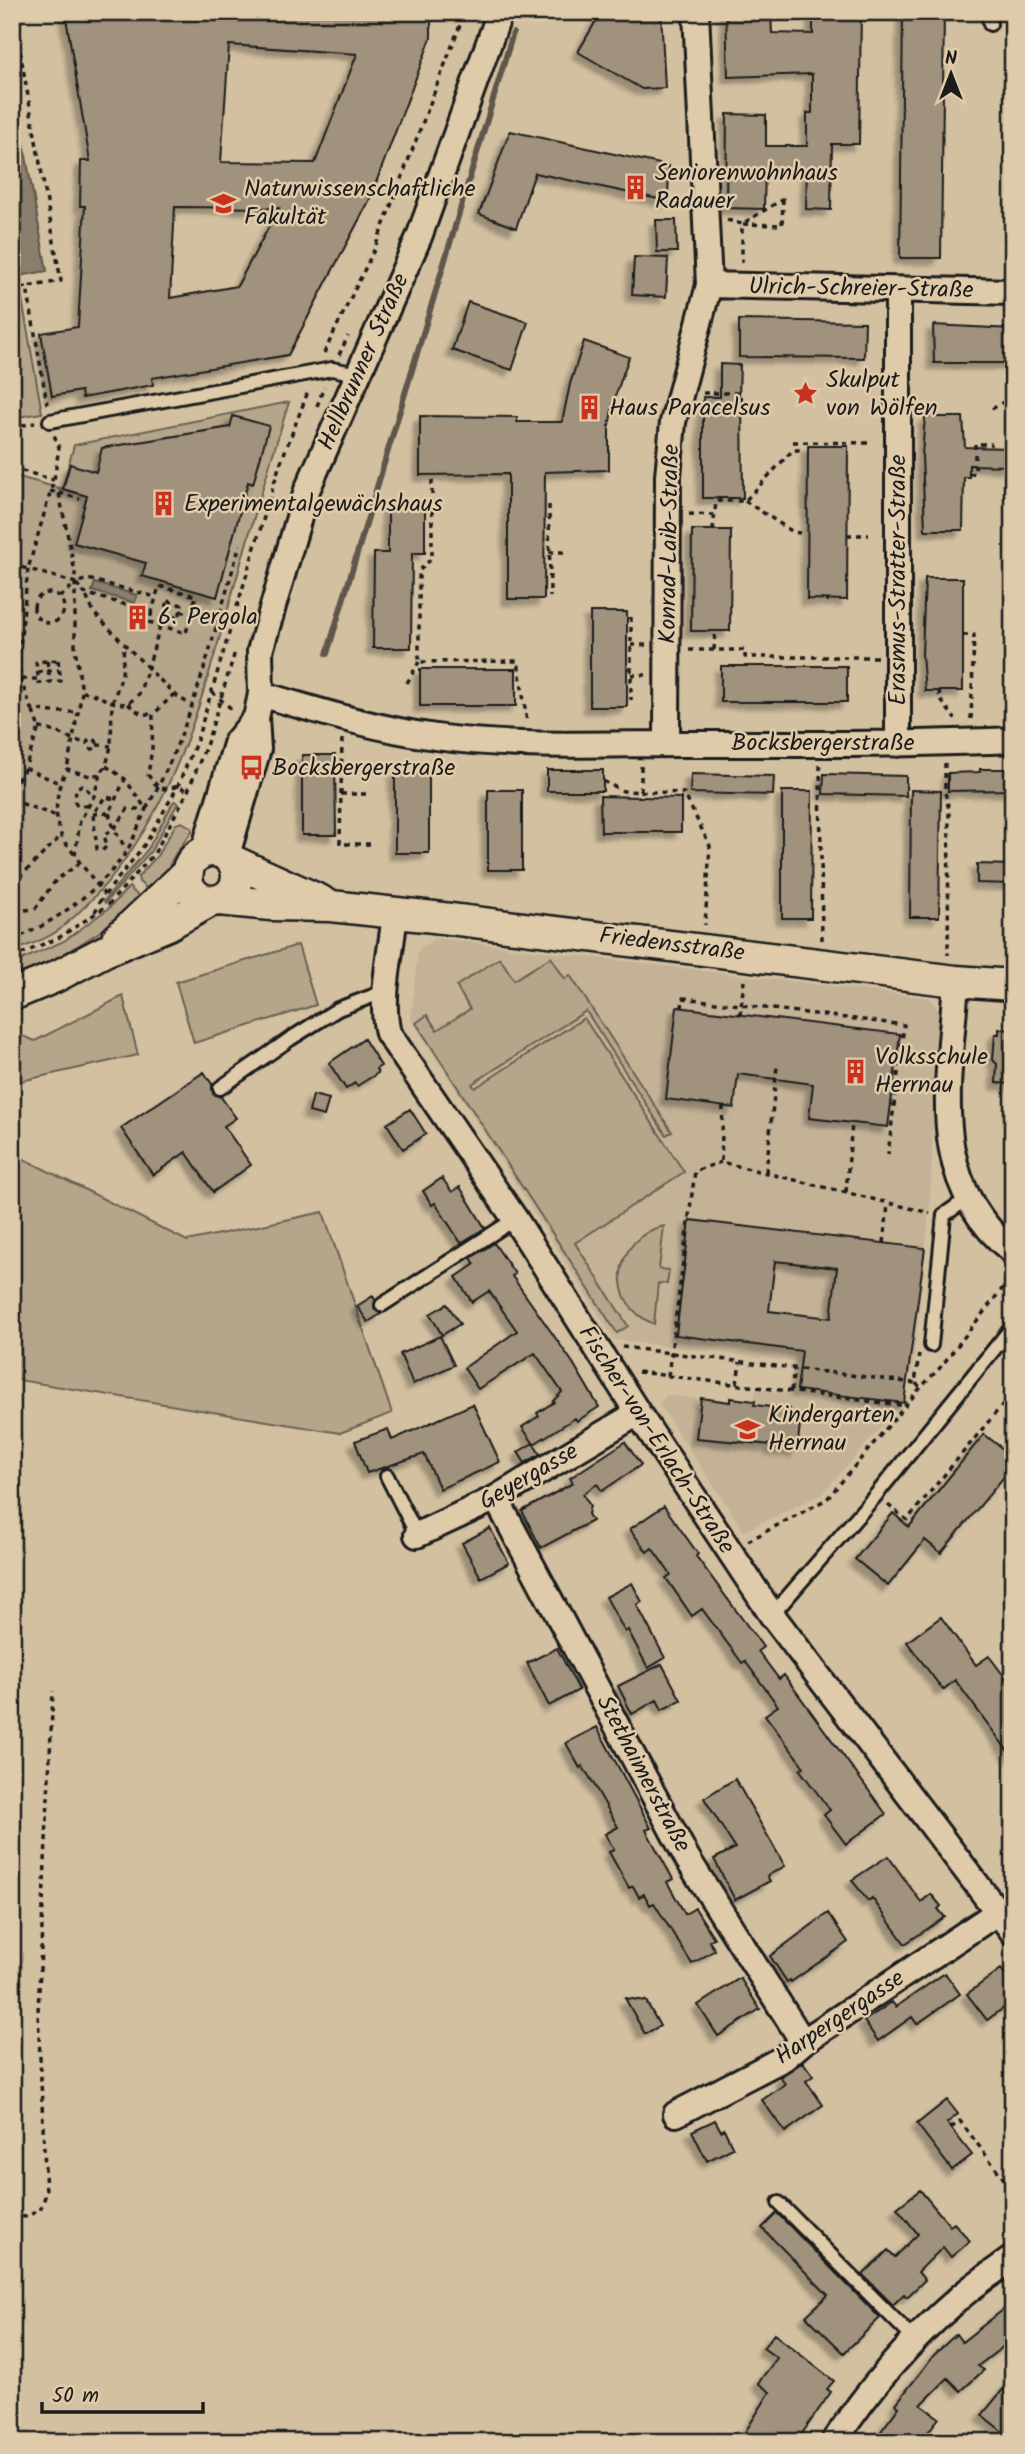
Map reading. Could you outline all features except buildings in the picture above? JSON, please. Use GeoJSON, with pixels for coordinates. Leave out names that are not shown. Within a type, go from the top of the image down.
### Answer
{"type":"FeatureCollection","features":[{"type":"Feature","properties":{"kind":"street","name":"Hellbrunner Straße"},"geometry":{"type":"LineString","coordinates":[[212,860],[258,749],[260,651],[307,490],[418,237],[500,12]]}},
{"type":"Feature","properties":{"kind":"street","name":"Konrad-Laib-Straße"},"geometry":{"type":"LineString","coordinates":[[667,744],[668,476],[673,422],[709,285],[696,12]]}},
{"type":"Feature","properties":{"kind":"street","name":"Ulrich-Schreier-Straße"},"geometry":{"type":"LineString","coordinates":[[709,285],[1013,292]]}},
{"type":"Feature","properties":{"kind":"street","name":"Erasmus-Stratter-Straße"},"geometry":{"type":"LineString","coordinates":[[898,289],[898,744]]}},
{"type":"Feature","properties":{"kind":"street","name":"Bocksbergerstraße"},"geometry":{"type":"LineString","coordinates":[[258,706],[436,737],[528,745],[898,744],[1013,740]]}},
{"type":"Feature","properties":{"kind":"street"},"geometry":{"type":"LineString","coordinates":[[212,860],[188,880],[196,894],[215,900]]}},
{"type":"Feature","properties":{"kind":"street"},"geometry":{"type":"LineString","coordinates":[[12,995],[226,897],[236,884],[237,876],[212,860]]}},
{"type":"Feature","properties":{"kind":"street"},"geometry":{"type":"LineString","coordinates":[[105,951],[212,860]]}},
{"type":"Feature","properties":{"kind":"street","name":"Friedensstraße"},"geometry":{"type":"LineString","coordinates":[[212,860],[331,906]]}},
{"type":"Feature","properties":{"kind":"street","name":"Friedensstraße"},"geometry":{"type":"LineString","coordinates":[[215,900],[271,905],[331,906],[952,970],[1013,985]]}},
{"type":"Feature","properties":{"kind":"street","name":"Fischer-von-Erlach-Straße"},"geometry":{"type":"LineString","coordinates":[[395,913],[385,1023],[388,1033],[514,1219],[727,1550],[772,1615],[1005,1906],[1013,1932]]}},
{"type":"Feature","properties":{"kind":"street"},"geometry":{"type":"LineString","coordinates":[[952,970],[948,1128],[953,1163],[967,1199],[996,1238],[1013,1252]]}},
{"type":"Feature","properties":{"kind":"street","name":"Geyergasse"},"geometry":{"type":"LineString","coordinates":[[417,1535],[496,1498],[638,1413]]}},
{"type":"Feature","properties":{"kind":"street","name":"Stethaimerstraße"},"geometry":{"type":"LineString","coordinates":[[496,1498],[687,1858],[803,2042]]}},
{"type":"Feature","properties":{"kind":"street","name":"Harpergergasse"},"geometry":{"type":"LineString","coordinates":[[676,2114],[784,2058],[803,2042],[1005,1906]]}},
{"type":"Feature","properties":{"kind":"street"},"geometry":{"type":"LineString","coordinates":[[834,2442],[855,2409],[915,2339],[959,2298],[1013,2258]]}},
{"type":"Feature","properties":{"kind":"lane"},"geometry":{"type":"LineString","coordinates":[[51,427],[332,369],[358,374]]}},
{"type":"Feature","properties":{"kind":"lane"},"geometry":{"type":"LineString","coordinates":[[220,1088],[338,1009],[387,991]]}},
{"type":"Feature","properties":{"kind":"lane"},"geometry":{"type":"LineString","coordinates":[[931,1345],[944,1215],[967,1199]]}},
{"type":"Feature","properties":{"kind":"lane"},"geometry":{"type":"LineString","coordinates":[[382,1305],[514,1219]]}},
{"type":"Feature","properties":{"kind":"lane"},"geometry":{"type":"LineString","coordinates":[[772,1615],[876,1495],[1013,1326]]}},
{"type":"Feature","properties":{"kind":"lane"},"geometry":{"type":"LineString","coordinates":[[387,1476],[417,1535]]}},
{"type":"Feature","properties":{"kind":"lane"},"geometry":{"type":"LineString","coordinates":[[779,2203],[915,2339]]}},
{"type":"Feature","properties":{"kind":"path"},"geometry":{"type":"LineString","coordinates":[[12,289],[61,281],[13,12]]}},
{"type":"Feature","properties":{"kind":"path"},"geometry":{"type":"LineString","coordinates":[[12,958],[60,937],[94,913],[146,843],[177,786],[204,716],[279,467],[315,373],[374,250],[465,12]]}},
{"type":"Feature","properties":{"kind":"path"},"geometry":{"type":"LineString","coordinates":[[724,219],[742,224],[782,225],[783,199],[742,224]]}},
{"type":"Feature","properties":{"kind":"path"},"geometry":{"type":"LineString","coordinates":[[742,224],[742,272]]}},
{"type":"Feature","properties":{"kind":"path"},"geometry":{"type":"LineString","coordinates":[[12,789],[25,768],[39,728],[20,679],[19,641],[28,569],[54,480],[59,447],[51,427],[27,287]]}},
{"type":"Feature","properties":{"kind":"path"},"geometry":{"type":"LineString","coordinates":[[992,410],[1005,401],[1005,369]]}},
{"type":"Feature","properties":{"kind":"path"},"geometry":{"type":"LineString","coordinates":[[692,393],[739,393]]}},
{"type":"Feature","properties":{"kind":"path"},"geometry":{"type":"LineString","coordinates":[[12,427],[51,427]]}},
{"type":"Feature","properties":{"kind":"path"},"geometry":{"type":"LineString","coordinates":[[793,442],[870,443]]}},
{"type":"Feature","properties":{"kind":"path"},"geometry":{"type":"LineString","coordinates":[[970,474],[975,473],[975,444],[992,444]]}},
{"type":"Feature","properties":{"kind":"path"},"geometry":{"type":"LineString","coordinates":[[745,501],[793,450],[800,450]]}},
{"type":"Feature","properties":{"kind":"path"},"geometry":{"type":"LineString","coordinates":[[12,468],[54,480]]}},
{"type":"Feature","properties":{"kind":"path"},"geometry":{"type":"LineString","coordinates":[[407,682],[419,662],[419,571],[432,558],[432,480]]}},
{"type":"Feature","properties":{"kind":"path"},"geometry":{"type":"LineString","coordinates":[[50,491],[80,499]]}},
{"type":"Feature","properties":{"kind":"path"},"geometry":{"type":"LineString","coordinates":[[59,493],[76,583],[75,648],[82,692],[66,769],[59,783],[57,817],[61,836],[106,895]]}},
{"type":"Feature","properties":{"kind":"path"},"geometry":{"type":"LineString","coordinates":[[713,530],[716,501],[745,501],[793,532],[800,533]]}},
{"type":"Feature","properties":{"kind":"path"},"geometry":{"type":"LineString","coordinates":[[549,505],[550,597]]}},
{"type":"Feature","properties":{"kind":"path"},"geometry":{"type":"LineString","coordinates":[[680,514],[716,515]]}},
{"type":"Feature","properties":{"kind":"path"},"geometry":{"type":"LineString","coordinates":[[847,536],[869,536]]}},
{"type":"Feature","properties":{"kind":"path"},"geometry":{"type":"LineString","coordinates":[[61,836],[18,879],[14,894],[15,938],[65,913],[97,884],[127,850],[158,788],[192,706],[240,545]]}},
{"type":"Feature","properties":{"kind":"path"},"geometry":{"type":"LineString","coordinates":[[550,552],[565,552]]}},
{"type":"Feature","properties":{"kind":"path"},"geometry":{"type":"LineString","coordinates":[[12,565],[76,583],[94,613],[174,694],[192,706]]}},
{"type":"Feature","properties":{"kind":"path"},"geometry":{"type":"LineString","coordinates":[[60,597],[76,583],[88,579],[156,597]]}},
{"type":"Feature","properties":{"kind":"path"},"geometry":{"type":"LineString","coordinates":[[159,586],[196,596],[186,633],[149,622],[156,597],[159,586]]}},
{"type":"Feature","properties":{"kind":"path"},"geometry":{"type":"LineString","coordinates":[[175,603],[178,591]]}},
{"type":"Feature","properties":{"kind":"path"},"geometry":{"type":"LineString","coordinates":[[53,593],[60,597],[64,605],[63,614],[58,621],[50,624],[36,615],[34,607],[37,599],[44,594],[53,593]]}},
{"type":"Feature","properties":{"kind":"path"},"geometry":{"type":"LineString","coordinates":[[84,593],[152,612]]}},
{"type":"Feature","properties":{"kind":"path"},"geometry":{"type":"LineString","coordinates":[[168,601],[182,604],[179,618],[164,614],[166,608],[168,601]]}},
{"type":"Feature","properties":{"kind":"path"},"geometry":{"type":"LineString","coordinates":[[154,604],[166,608]]}},
{"type":"Feature","properties":{"kind":"path"},"geometry":{"type":"LineString","coordinates":[[181,611],[217,621]]}},
{"type":"Feature","properties":{"kind":"path"},"geometry":{"type":"LineString","coordinates":[[168,628],[172,616]]}},
{"type":"Feature","properties":{"kind":"path"},"geometry":{"type":"LineString","coordinates":[[631,617],[631,700]]}},
{"type":"Feature","properties":{"kind":"path"},"geometry":{"type":"LineString","coordinates":[[128,704],[139,694],[160,626]]}},
{"type":"Feature","properties":{"kind":"path"},"geometry":{"type":"LineString","coordinates":[[715,631],[715,650]]}},
{"type":"Feature","properties":{"kind":"path"},"geometry":{"type":"LineString","coordinates":[[963,635],[974,635],[971,719]]}},
{"type":"Feature","properties":{"kind":"path"},"geometry":{"type":"LineString","coordinates":[[75,856],[80,821],[94,796],[111,746],[112,704],[122,675],[124,643]]}},
{"type":"Feature","properties":{"kind":"path"},"geometry":{"type":"LineString","coordinates":[[680,650],[745,650],[745,657],[886,657]]}},
{"type":"Feature","properties":{"kind":"path"},"geometry":{"type":"LineString","coordinates":[[58,660],[61,681],[38,683],[36,662],[47,661],[58,660]]}},
{"type":"Feature","properties":{"kind":"path"},"geometry":{"type":"LineString","coordinates":[[47,661],[50,682]]}},
{"type":"Feature","properties":{"kind":"path"},"geometry":{"type":"LineString","coordinates":[[419,662],[518,662],[527,708],[528,745]]}},
{"type":"Feature","properties":{"kind":"path"},"geometry":{"type":"LineString","coordinates":[[37,672],[59,670]]}},
{"type":"Feature","properties":{"kind":"path"},"geometry":{"type":"LineString","coordinates":[[12,679],[38,679]]}},
{"type":"Feature","properties":{"kind":"path"},"geometry":{"type":"LineString","coordinates":[[939,691],[940,699],[956,719]]}},
{"type":"Feature","properties":{"kind":"path"},"geometry":{"type":"LineString","coordinates":[[82,692],[94,693],[112,704],[128,704],[140,713],[153,715]]}},
{"type":"Feature","properties":{"kind":"path"},"geometry":{"type":"LineString","coordinates":[[174,694],[153,715],[148,775],[158,788],[165,791],[177,786],[188,791]]}},
{"type":"Feature","properties":{"kind":"path"},"geometry":{"type":"LineString","coordinates":[[32,709],[77,712]]}},
{"type":"Feature","properties":{"kind":"path"},"geometry":{"type":"LineString","coordinates":[[347,720],[342,735],[340,844],[371,844]]}},
{"type":"Feature","properties":{"kind":"path"},"geometry":{"type":"LineString","coordinates":[[39,728],[52,729],[71,741],[87,743],[92,739],[97,745],[111,746]]}},
{"type":"Feature","properties":{"kind":"path"},"geometry":{"type":"LineString","coordinates":[[944,754],[945,792],[949,810],[952,970]]}},
{"type":"Feature","properties":{"kind":"path"},"geometry":{"type":"LineString","coordinates":[[820,755],[822,945]]}},
{"type":"Feature","properties":{"kind":"path"},"geometry":{"type":"LineString","coordinates":[[641,757],[641,798]]}},
{"type":"Feature","properties":{"kind":"path"},"geometry":{"type":"LineString","coordinates":[[106,766],[125,779],[146,808]]}},
{"type":"Feature","properties":{"kind":"path"},"geometry":{"type":"LineString","coordinates":[[25,768],[59,783]]}},
{"type":"Feature","properties":{"kind":"path"},"geometry":{"type":"LineString","coordinates":[[66,769],[90,776],[100,774]]}},
{"type":"Feature","properties":{"kind":"path"},"geometry":{"type":"LineString","coordinates":[[125,779],[109,813],[114,829],[127,850]]}},
{"type":"Feature","properties":{"kind":"path"},"geometry":{"type":"LineString","coordinates":[[603,781],[623,791],[684,793],[710,846],[704,931]]}},
{"type":"Feature","properties":{"kind":"path"},"geometry":{"type":"LineString","coordinates":[[87,806],[77,805],[75,802],[76,788],[82,785],[94,796]]}},
{"type":"Feature","properties":{"kind":"path"},"geometry":{"type":"LineString","coordinates":[[341,794],[371,794]]}},
{"type":"Feature","properties":{"kind":"path"},"geometry":{"type":"LineString","coordinates":[[116,799],[105,797],[93,814],[97,849],[103,851],[107,846],[104,835],[114,829],[128,808],[146,808]]}},
{"type":"Feature","properties":{"kind":"path"},"geometry":{"type":"LineString","coordinates":[[12,800],[57,817]]}},
{"type":"Feature","properties":{"kind":"path"},"geometry":{"type":"LineString","coordinates":[[93,814],[109,813]]}},
{"type":"Feature","properties":{"kind":"path"},"geometry":{"type":"LineString","coordinates":[[15,911],[35,909],[56,880],[80,863]]}},
{"type":"Feature","properties":{"kind":"path"},"geometry":{"type":"LineString","coordinates":[[740,1015],[745,972]]}},
{"type":"Feature","properties":{"kind":"path"},"geometry":{"type":"LineString","coordinates":[[682,1008],[683,998],[904,1025],[888,1154]]}},
{"type":"Feature","properties":{"kind":"path"},"geometry":{"type":"LineString","coordinates":[[766,1172],[777,1066]]}},
{"type":"Feature","properties":{"kind":"path"},"geometry":{"type":"LineString","coordinates":[[721,1162],[723,1106]]}},
{"type":"Feature","properties":{"kind":"path"},"geometry":{"type":"LineString","coordinates":[[846,1192],[852,1123]]}},
{"type":"Feature","properties":{"kind":"path"},"geometry":{"type":"LineString","coordinates":[[668,1376],[695,1171],[721,1162],[935,1214]]}},
{"type":"Feature","properties":{"kind":"path"},"geometry":{"type":"LineString","coordinates":[[884,1243],[888,1204]]}},
{"type":"Feature","properties":{"kind":"path"},"geometry":{"type":"LineString","coordinates":[[727,1550],[827,1499],[951,1355],[1013,1275]]}},
{"type":"Feature","properties":{"kind":"path"},"geometry":{"type":"LineString","coordinates":[[601,1355],[617,1346],[915,1383]]}},
{"type":"Feature","properties":{"kind":"path"},"geometry":{"type":"LineString","coordinates":[[737,1384],[740,1362]]}},
{"type":"Feature","properties":{"kind":"path"},"geometry":{"type":"LineString","coordinates":[[791,1391],[794,1368]]}},
{"type":"Feature","properties":{"kind":"path"},"geometry":{"type":"LineString","coordinates":[[634,1372],[907,1406]]}},
{"type":"Feature","properties":{"kind":"path"},"geometry":{"type":"LineString","coordinates":[[876,1495],[907,1520],[1013,1392]]}},
{"type":"Feature","properties":{"kind":"path"},"geometry":{"type":"LineString","coordinates":[[12,2216],[24,2217],[40,2210],[46,2194],[38,2012],[53,1691]]}},
{"type":"Feature","properties":{"kind":"path"},"geometry":{"type":"LineString","coordinates":[[951,2128],[960,2121],[1013,2190]]}},
{"type":"Feature","properties":{"kind":"shaded area"},"geometry":{"type":"Polygon","coordinates":[[[12,79],[47,271],[19,276],[18,273],[12,274],[12,79]]]}},
{"type":"Feature","properties":{"kind":"shaded area"},"geometry":{"type":"Polygon","coordinates":[[[21,293],[42,413],[12,418],[12,295],[21,293]]]}},
{"type":"Feature","properties":{"kind":"shaded area"},"geometry":{"type":"Polygon","coordinates":[[[289,402],[216,651],[170,782],[125,861],[95,896],[55,933],[12,952],[12,475],[62,489],[74,445],[289,402]]]}},
{"type":"Feature","properties":{"kind":"shaded area"},"geometry":{"type":"Polygon","coordinates":[[[95,583],[137,595],[135,603],[92,591],[95,583]]]}},
{"type":"Feature","properties":{"kind":"shaded area"},"geometry":{"type":"Polygon","coordinates":[[[174,801],[178,803],[151,851],[105,903],[148,849],[174,801]]]}},
{"type":"Feature","properties":{"kind":"shaded area"},"geometry":{"type":"Polygon","coordinates":[[[182,822],[192,828],[192,831],[172,859],[167,879],[149,890],[139,882],[138,877],[157,856],[176,824],[182,822]]]}},
{"type":"Feature","properties":{"kind":"shaded area"},"geometry":{"type":"Polygon","coordinates":[[[129,887],[140,898],[141,904],[78,946],[12,981],[12,964],[64,941],[109,908],[129,887]]]}},
{"type":"Feature","properties":{"kind":"shaded area"},"geometry":{"type":"Polygon","coordinates":[[[435,938],[929,998],[938,1010],[930,1204],[912,1376],[615,1340],[411,1019],[418,951],[435,938]]]}},
{"type":"Feature","properties":{"kind":"shaded area"},"geometry":{"type":"Polygon","coordinates":[[[298,945],[316,1005],[194,1043],[176,982],[298,945]]]}},
{"type":"Feature","properties":{"kind":"shaded area"},"geometry":{"type":"Polygon","coordinates":[[[551,957],[565,979],[570,975],[672,1132],[666,1135],[586,1011],[472,1084],[475,1088],[584,1018],[684,1172],[575,1243],[628,1326],[617,1333],[416,1023],[427,1015],[437,1030],[470,1009],[456,986],[500,958],[514,980],[551,957]]]}},
{"type":"Feature","properties":{"kind":"shaded area"},"geometry":{"type":"Polygon","coordinates":[[[123,996],[138,1055],[12,1083],[12,1040],[20,1035],[35,1041],[123,996]]]}},
{"type":"Feature","properties":{"kind":"shaded area"},"geometry":{"type":"Polygon","coordinates":[[[12,1153],[187,1241],[323,1212],[392,1413],[340,1433],[12,1379],[12,1153]]]}},
{"type":"Feature","properties":{"kind":"shaded area"},"geometry":{"type":"Polygon","coordinates":[[[664,1226],[659,1269],[669,1270],[667,1284],[658,1283],[654,1324],[638,1314],[627,1302],[621,1272],[625,1257],[634,1243],[647,1233],[664,1226]]]}},
{"type":"Feature","properties":{"kind":"shaded area"},"geometry":{"type":"Polygon","coordinates":[[[756,1389],[899,1407],[822,1494],[744,1531],[659,1404],[666,1395],[729,1402],[730,1398],[754,1400],[756,1389]]]}},
{"type":"Feature","properties":{"kind":"waterway"},"geometry":{"type":"LineString","coordinates":[[327,654],[513,33]]}},
{"type":"Feature","properties":{"kind":"place","name":"Seniorenwohnhaus Radauer"},"geometry":{"type":"Point","coordinates":[635,187]}},
{"type":"Feature","properties":{"kind":"place","name":"Naturwissenschaftliche Fakultät"},"geometry":{"type":"Point","coordinates":[224,203]}},
{"type":"Feature","properties":{"kind":"place","name":"Skulput von Wölfen"},"geometry":{"type":"Point","coordinates":[806,394]}},
{"type":"Feature","properties":{"kind":"place","name":"Haus Paracelsus"},"geometry":{"type":"Point","coordinates":[589,408]}},
{"type":"Feature","properties":{"kind":"place","name":"Experimentalgewächshaus"},"geometry":{"type":"Point","coordinates":[164,504]}},
{"type":"Feature","properties":{"kind":"place","name":"6. Pergola"},"geometry":{"type":"Point","coordinates":[138,617]}},
{"type":"Feature","properties":{"kind":"place","name":"Bocksbergerstraße"},"geometry":{"type":"Point","coordinates":[252,768]}},
{"type":"Feature","properties":{"kind":"place","name":"Volksschule Herrnau"},"geometry":{"type":"Point","coordinates":[855,1071]}},
{"type":"Feature","properties":{"kind":"place","name":"Kindergarten Herrnau"},"geometry":{"type":"Point","coordinates":[748,1429]}}]}
